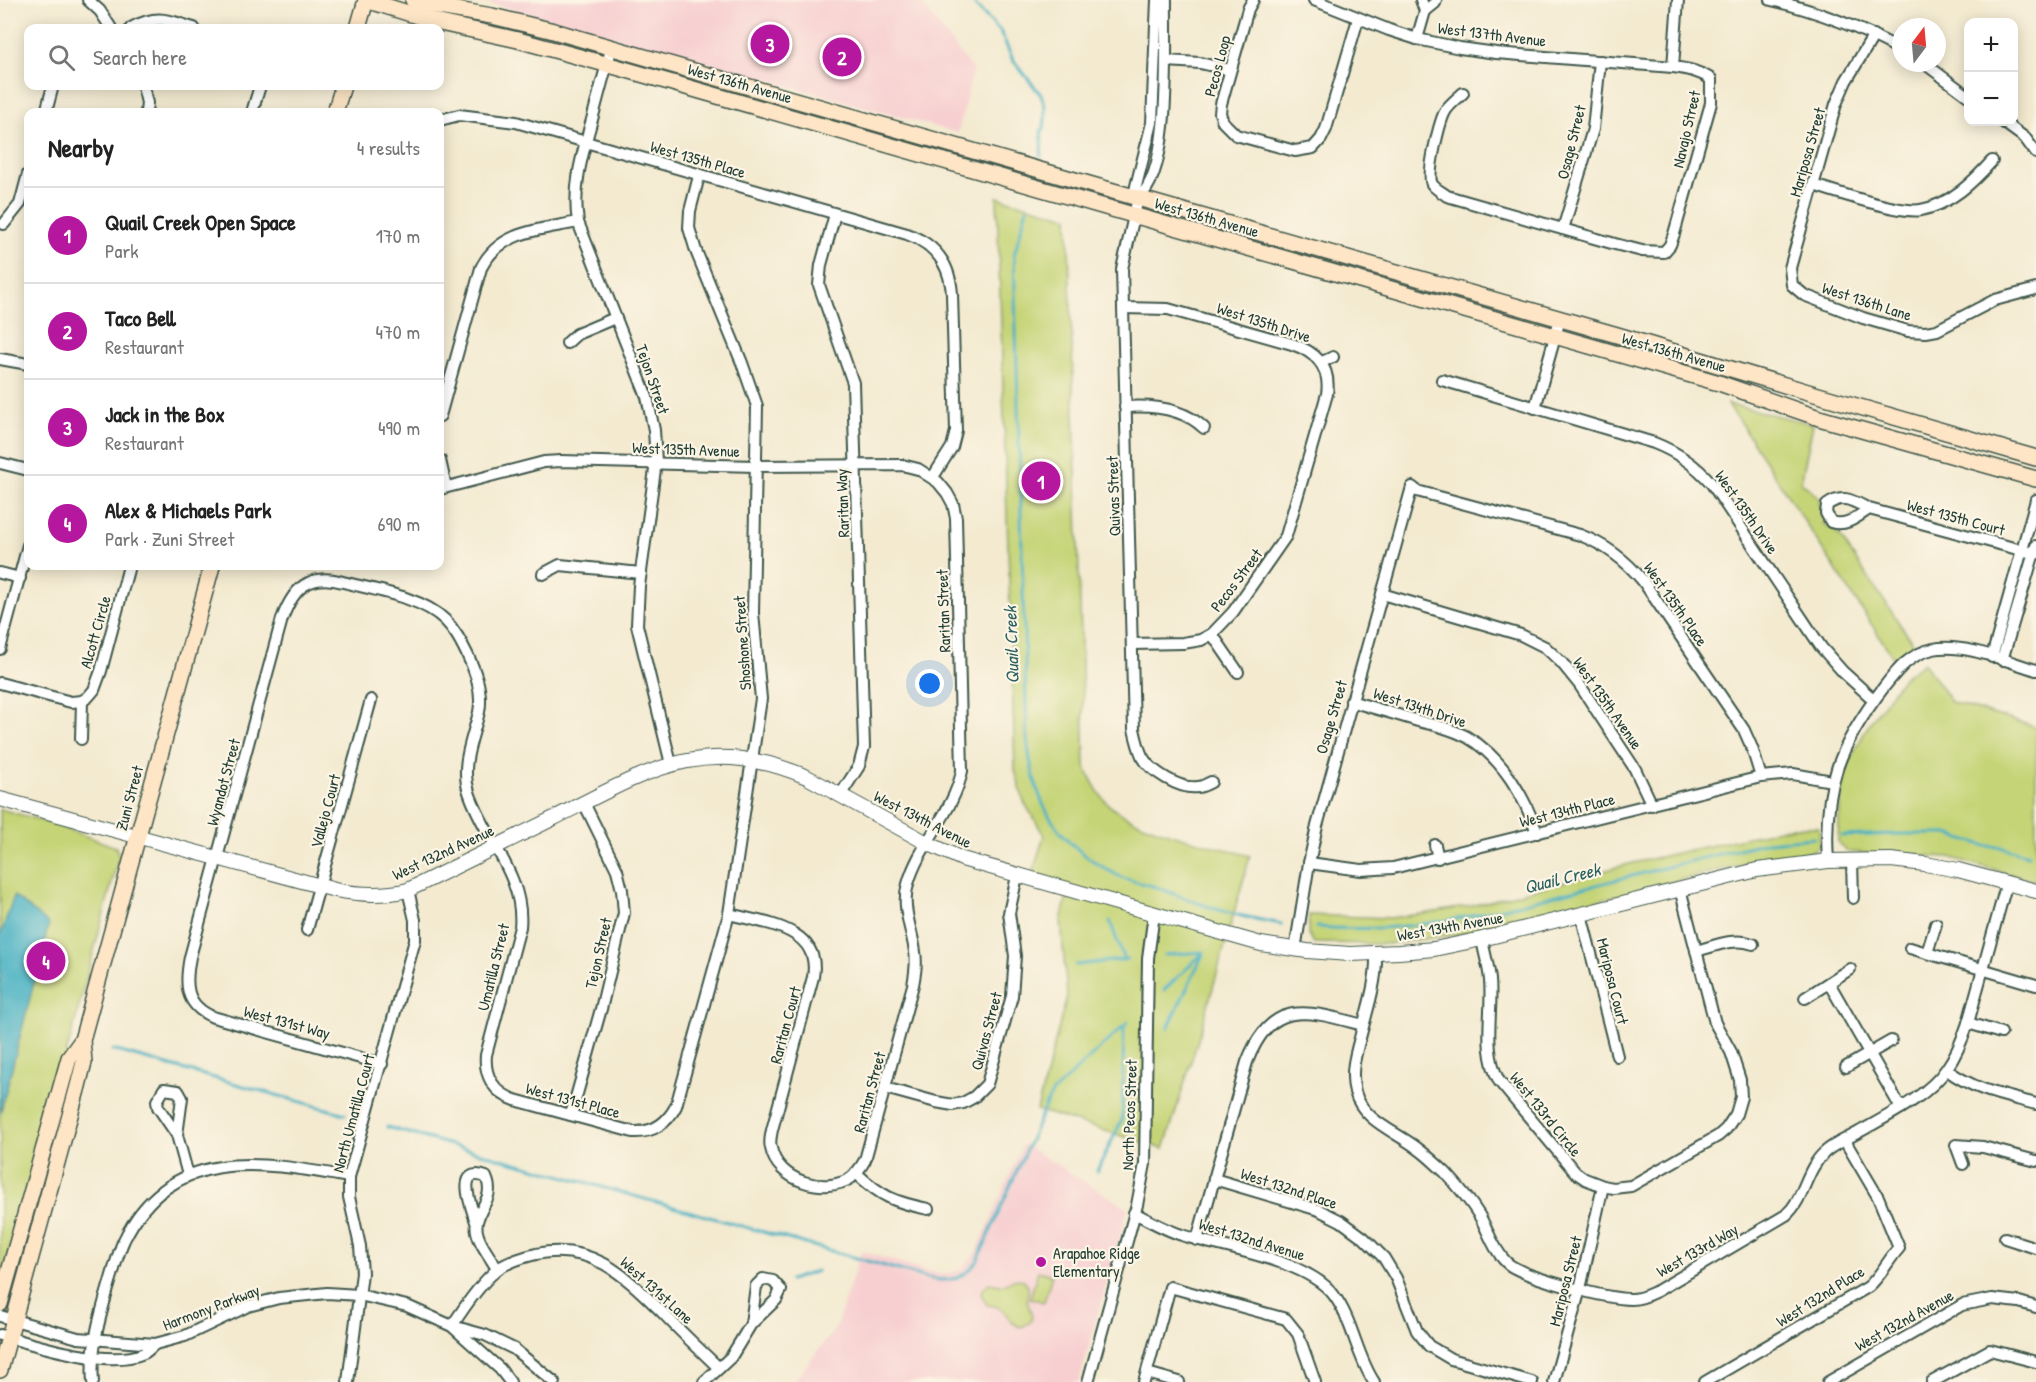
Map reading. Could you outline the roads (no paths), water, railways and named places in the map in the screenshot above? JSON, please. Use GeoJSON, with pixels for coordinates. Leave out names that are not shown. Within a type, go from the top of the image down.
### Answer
{"type":"FeatureCollection","features":[{"type":"Feature","properties":{"kind":"main road"},"geometry":{"type":"LineString","coordinates":[[359,24],[366,0]]}},
{"type":"Feature","properties":{"kind":"main road","name":"West 136th Avenue"},"geometry":{"type":"LineString","coordinates":[[366,0],[440,23],[518,40],[607,64],[1556,336],[1719,383],[1819,418],[2036,479]]}},
{"type":"Feature","properties":{"kind":"main road","name":"West 136th Avenue"},"geometry":{"type":"LineString","coordinates":[[413,0],[520,22],[612,47],[2036,458]]}},
{"type":"Feature","properties":{"kind":"main road"},"geometry":{"type":"LineString","coordinates":[[336,108],[342,90]]}},
{"type":"Feature","properties":{"kind":"main road","name":"Zuni Street"},"geometry":{"type":"LineString","coordinates":[[0,1370],[8,1318],[80,1078],[84,1062],[82,1040],[211,570]]}},
{"type":"Feature","properties":{"kind":"main road","name":"Zuni Street"},"geometry":{"type":"LineString","coordinates":[[0,1304],[69,1058],[82,1040]]}},
{"type":"Feature","properties":{"kind":"street"},"geometry":{"type":"LineString","coordinates":[[88,0],[100,10],[109,24]]}},
{"type":"Feature","properties":{"kind":"street","name":"Quivas Street"},"geometry":{"type":"LineString","coordinates":[[1138,198],[1135,191],[1152,123],[1157,0]]}},
{"type":"Feature","properties":{"kind":"street","name":"Quivas Street"},"geometry":{"type":"LineString","coordinates":[[1166,0],[1162,143],[1148,188],[1138,198],[1123,260],[1134,729],[1137,744],[1147,763],[1156,772],[1170,780],[1198,787],[1211,782]]}},
{"type":"Feature","properties":{"kind":"street","name":"Pecos Loop"},"geometry":{"type":"LineString","coordinates":[[1253,0],[1248,9],[1230,70],[1220,113],[1228,129],[1236,135],[1295,151],[1313,148],[1326,129],[1358,19]]}},
{"type":"Feature","properties":{"kind":"street","name":"West 137th Avenue"},"geometry":{"type":"LineString","coordinates":[[1314,0],[1358,19],[1417,39],[1496,53],[1673,67]]}},
{"type":"Feature","properties":{"kind":"street"},"geometry":{"type":"LineString","coordinates":[[1417,39],[1423,5],[1435,3],[1436,0]]}},
{"type":"Feature","properties":{"kind":"street","name":"Navajo Street"},"geometry":{"type":"LineString","coordinates":[[1563,229],[1642,250],[1664,252],[1670,245],[1711,103],[1712,90],[1711,79],[1702,73],[1692,69],[1673,67],[1678,0]]}},
{"type":"Feature","properties":{"kind":"street"},"geometry":{"type":"LineString","coordinates":[[1771,0],[1832,17],[1892,45]]}},
{"type":"Feature","properties":{"kind":"street"},"geometry":{"type":"LineString","coordinates":[[140,24],[148,20],[160,19],[179,24]]}},
{"type":"Feature","properties":{"kind":"street","name":"Mariposa Street"},"geometry":{"type":"LineString","coordinates":[[1792,285],[1790,268],[1836,104],[1846,81],[1874,35]]}},
{"type":"Feature","properties":{"kind":"street","name":"Tejon Street"},"geometry":{"type":"LineString","coordinates":[[612,47],[585,142],[576,187],[578,222],[650,406],[656,462],[637,615],[639,638],[671,764]]}},
{"type":"Feature","properties":{"kind":"street"},"geometry":{"type":"LineString","coordinates":[[1166,61],[1200,63],[1230,70]]}},
{"type":"Feature","properties":{"kind":"street","name":"Osage Street"},"geometry":{"type":"LineString","coordinates":[[1563,229],[1593,129],[1600,61]]}},
{"type":"Feature","properties":{"kind":"street"},"geometry":{"type":"LineString","coordinates":[[1936,72],[1964,93]]}},
{"type":"Feature","properties":{"kind":"street"},"geometry":{"type":"LineString","coordinates":[[47,108],[52,90]]}},
{"type":"Feature","properties":{"kind":"street"},"geometry":{"type":"LineString","coordinates":[[144,90],[146,108]]}},
{"type":"Feature","properties":{"kind":"street"},"geometry":{"type":"LineString","coordinates":[[253,108],[259,90]]}},
{"type":"Feature","properties":{"kind":"street"},"geometry":{"type":"LineString","coordinates":[[1463,93],[1445,110],[1429,173],[1431,183],[1447,196],[1563,229]]}},
{"type":"Feature","properties":{"kind":"street","name":"West 135th Place"},"geometry":{"type":"LineString","coordinates":[[444,119],[459,115],[516,122],[916,237],[929,246],[949,271],[952,294],[956,431],[952,447],[933,477]]}},
{"type":"Feature","properties":{"kind":"street"},"geometry":{"type":"LineString","coordinates":[[2008,126],[2036,143]]}},
{"type":"Feature","properties":{"kind":"street"},"geometry":{"type":"LineString","coordinates":[[2025,138],[2036,153]]}},
{"type":"Feature","properties":{"kind":"street"},"geometry":{"type":"LineString","coordinates":[[1813,185],[1898,209],[1920,210],[1941,203],[1962,191],[1992,160]]}},
{"type":"Feature","properties":{"kind":"street","name":"Shoshone Street"},"geometry":{"type":"LineString","coordinates":[[673,1113],[729,914],[761,699],[753,613],[757,421],[755,399],[689,228],[690,211],[699,176]]}},
{"type":"Feature","properties":{"kind":"street"},"geometry":{"type":"LineString","coordinates":[[4,224],[20,204],[24,189]]}},
{"type":"Feature","properties":{"kind":"street","name":"Raritan Way"},"geometry":{"type":"LineString","coordinates":[[835,213],[821,265],[819,285],[854,383],[864,747],[859,766],[841,794]]}},
{"type":"Feature","properties":{"kind":"street"},"geometry":{"type":"LineString","coordinates":[[444,402],[481,268],[487,256],[509,238],[578,222]]}},
{"type":"Feature","properties":{"kind":"street","name":"West 136th Lane"},"geometry":{"type":"LineString","coordinates":[[1792,285],[1804,295],[1843,311],[1908,331],[1926,332],[1937,330],[1995,300],[2036,289]]}},
{"type":"Feature","properties":{"kind":"street","name":"West 135th Drive"},"geometry":{"type":"LineString","coordinates":[[1123,308],[1176,311],[1305,348],[1322,363],[1329,381],[1328,394],[1307,465]]}},
{"type":"Feature","properties":{"kind":"street"},"geometry":{"type":"LineString","coordinates":[[567,343],[577,334],[615,318]]}},
{"type":"Feature","properties":{"kind":"street"},"geometry":{"type":"LineString","coordinates":[[1535,408],[1560,319]]}},
{"type":"Feature","properties":{"kind":"street"},"geometry":{"type":"LineString","coordinates":[[1322,363],[1333,357]]}},
{"type":"Feature","properties":{"kind":"street"},"geometry":{"type":"LineString","coordinates":[[0,359],[24,363]]}},
{"type":"Feature","properties":{"kind":"street","name":"West 135th Drive"},"geometry":{"type":"LineString","coordinates":[[1442,380],[1660,445],[1684,458],[1712,484],[1821,646],[1843,672],[1874,700]]}},
{"type":"Feature","properties":{"kind":"street"},"geometry":{"type":"LineString","coordinates":[[1125,406],[1154,406],[1190,416],[1204,428]]}},
{"type":"Feature","properties":{"kind":"street","name":"West 135th Avenue"},"geometry":{"type":"LineString","coordinates":[[444,488],[552,461],[756,466],[889,464],[910,466],[933,477]]}},
{"type":"Feature","properties":{"kind":"street"},"geometry":{"type":"LineString","coordinates":[[0,463],[24,469]]}},
{"type":"Feature","properties":{"kind":"street","name":"Pecos Street"},"geometry":{"type":"LineString","coordinates":[[1132,644],[1183,643],[1201,640],[1212,634],[1233,612],[1283,542],[1307,465]]}},
{"type":"Feature","properties":{"kind":"street","name":"Raritan Street"},"geometry":{"type":"LineString","coordinates":[[856,1173],[865,1160],[913,985],[916,967],[915,952],[906,909],[906,890],[927,843],[955,794],[962,771],[956,518],[947,493],[933,477]]}},
{"type":"Feature","properties":{"kind":"street","name":"West 135th Place"},"geometry":{"type":"LineString","coordinates":[[1411,495],[1412,488],[1580,536],[1617,554],[1634,569],[1643,581],[1735,716],[1748,739],[1761,777]]}},
{"type":"Feature","properties":{"kind":"street","name":"Osage Street"},"geometry":{"type":"LineString","coordinates":[[1295,950],[1308,863],[1351,701],[1411,495]]}},
{"type":"Feature","properties":{"kind":"street"},"geometry":{"type":"LineString","coordinates":[[1997,658],[2036,501]]}},
{"type":"Feature","properties":{"kind":"street","name":"West 135th Court"},"geometry":{"type":"LineString","coordinates":[[1869,509],[2022,550],[2035,551]]}},
{"type":"Feature","properties":{"kind":"street"},"geometry":{"type":"LineString","coordinates":[[1997,658],[2035,551]]}},
{"type":"Feature","properties":{"kind":"street"},"geometry":{"type":"LineString","coordinates":[[0,649],[24,562]]}},
{"type":"Feature","properties":{"kind":"street"},"geometry":{"type":"LineString","coordinates":[[543,574],[560,565],[642,573]]}},
{"type":"Feature","properties":{"kind":"street","name":"Alcott Circle"},"geometry":{"type":"LineString","coordinates":[[82,701],[92,693],[101,671],[128,570]]}},
{"type":"Feature","properties":{"kind":"street"},"geometry":{"type":"LineString","coordinates":[[0,573],[20,578]]}},
{"type":"Feature","properties":{"kind":"street","name":"Umatilla Street"},"geometry":{"type":"LineString","coordinates":[[308,583],[330,579],[407,599],[430,609],[454,630],[473,664],[479,691],[478,714],[467,762],[468,786],[517,891],[521,919],[486,1057]]}},
{"type":"Feature","properties":{"kind":"street","name":"Wyandot Street"},"geometry":{"type":"LineString","coordinates":[[190,998],[186,986],[187,970],[282,619],[294,593],[308,583]]}},
{"type":"Feature","properties":{"kind":"street","name":"West 135th Avenue"},"geometry":{"type":"LineString","coordinates":[[1382,594],[1521,635],[1545,648],[1562,663],[1579,684],[1635,769],[1652,805]]}},
{"type":"Feature","properties":{"kind":"street"},"geometry":{"type":"LineString","coordinates":[[1212,634],[1238,672]]}},
{"type":"Feature","properties":{"kind":"street"},"geometry":{"type":"LineString","coordinates":[[1828,861],[1828,809],[1832,781],[1849,737],[1902,664],[1927,651],[1954,648],[2036,670]]}},
{"type":"Feature","properties":{"kind":"street"},"geometry":{"type":"LineString","coordinates":[[0,683],[65,701],[82,701],[81,739]]}},
{"type":"Feature","properties":{"kind":"street","name":"Vallejo Court"},"geometry":{"type":"LineString","coordinates":[[307,930],[371,700]]}},
{"type":"Feature","properties":{"kind":"street","name":"West 134th Drive"},"geometry":{"type":"LineString","coordinates":[[1351,701],[1446,728],[1476,743],[1494,760],[1511,782],[1526,805],[1537,833]]}},
{"type":"Feature","properties":{"kind":"street","name":"West 132nd Avenue"},"geometry":{"type":"LineString","coordinates":[[0,798],[348,893],[389,894],[408,890],[641,774],[688,760],[713,758],[751,760]]}},
{"type":"Feature","properties":{"kind":"street","name":"West 134th Avenue"},"geometry":{"type":"LineString","coordinates":[[751,760],[789,769],[841,794],[927,843],[962,859],[1261,944],[1295,950],[1376,954],[1434,948],[1482,939],[1768,868],[1828,861],[1891,860],[1925,864],[1958,870],[2036,891]]}},
{"type":"Feature","properties":{"kind":"street","name":"West 134th Place"},"geometry":{"type":"LineString","coordinates":[[1308,863],[1350,869],[1385,869],[1438,858],[1761,777],[1793,774],[1832,781]]}},
{"type":"Feature","properties":{"kind":"street","name":"Tejon Street"},"geometry":{"type":"LineString","coordinates":[[571,1115],[601,1009],[624,913],[617,870],[584,803]]}},
{"type":"Feature","properties":{"kind":"street"},"geometry":{"type":"LineString","coordinates":[[1435,845],[1438,858]]}},
{"type":"Feature","properties":{"kind":"street"},"geometry":{"type":"LineString","coordinates":[[1852,860],[1853,898]]}},
{"type":"Feature","properties":{"kind":"street","name":"Quivas Street"},"geometry":{"type":"LineString","coordinates":[[885,1088],[953,1105],[974,1097],[987,1084],[1012,996],[1014,956],[1010,913],[1017,876]]}},
{"type":"Feature","properties":{"kind":"street","name":"West 133rd Way"},"geometry":{"type":"LineString","coordinates":[[1363,1025],[1355,1056],[1353,1078],[1356,1097],[1365,1112],[1418,1149],[1444,1172],[1479,1215],[1498,1252],[1506,1262],[1529,1274],[1580,1289],[1621,1299],[1640,1298],[1657,1291],[1786,1215],[1801,1196],[1817,1160],[1828,1150],[1901,1108],[1921,1094],[1947,1070],[1968,1023],[2007,882]]}},
{"type":"Feature","properties":{"kind":"street","name":"West 133rd Circle"},"geometry":{"type":"LineString","coordinates":[[1482,939],[1490,980],[1489,1053],[1494,1072],[1504,1088],[1575,1172],[1603,1186],[1622,1188],[1638,1184],[1718,1136],[1736,1114],[1741,1097],[1737,1069],[1714,1023],[1680,889]]}},
{"type":"Feature","properties":{"kind":"street","name":"North Umatilla Court"},"geometry":{"type":"LineString","coordinates":[[348,1382],[362,1273],[360,1246],[352,1214],[349,1177],[416,934],[408,890]]}},
{"type":"Feature","properties":{"kind":"street","name":"Raritan Court"},"geometry":{"type":"LineString","coordinates":[[729,914],[786,929],[803,940],[812,954],[815,966],[770,1142],[772,1155],[781,1168],[794,1177],[819,1185],[834,1185],[856,1173]]}},
{"type":"Feature","properties":{"kind":"street","name":"North Pecos Street"},"geometry":{"type":"LineString","coordinates":[[1088,1382],[1145,1164],[1148,958],[1154,914]]}},
{"type":"Feature","properties":{"kind":"street","name":"Mariposa Court"},"geometry":{"type":"LineString","coordinates":[[1581,914],[1617,1056]]}},
{"type":"Feature","properties":{"kind":"street"},"geometry":{"type":"LineString","coordinates":[[1927,953],[1936,924]]}},
{"type":"Feature","properties":{"kind":"street"},"geometry":{"type":"LineString","coordinates":[[1696,951],[1735,941],[1753,944]]}},
{"type":"Feature","properties":{"kind":"street"},"geometry":{"type":"LineString","coordinates":[[1910,948],[2036,985]]}},
{"type":"Feature","properties":{"kind":"street"},"geometry":{"type":"LineString","coordinates":[[1197,1240],[1252,1048],[1265,1029],[1288,1016],[1308,1012],[1363,1025],[1376,976],[1376,954]]}},
{"type":"Feature","properties":{"kind":"street"},"geometry":{"type":"LineString","coordinates":[[1805,998],[1850,969]]}},
{"type":"Feature","properties":{"kind":"street"},"geometry":{"type":"LineString","coordinates":[[1829,983],[1901,1108]]}},
{"type":"Feature","properties":{"kind":"street","name":"West 131st Way"},"geometry":{"type":"LineString","coordinates":[[190,998],[199,1009],[213,1017],[382,1064]]}},
{"type":"Feature","properties":{"kind":"street"},"geometry":{"type":"LineString","coordinates":[[1968,1023],[2001,1033]]}},
{"type":"Feature","properties":{"kind":"street"},"geometry":{"type":"LineString","coordinates":[[1846,1067],[1891,1041]]}},
{"type":"Feature","properties":{"kind":"street","name":"West 131st Place"},"geometry":{"type":"LineString","coordinates":[[486,1057],[487,1074],[492,1084],[514,1100],[640,1132],[660,1126],[673,1113]]}},
{"type":"Feature","properties":{"kind":"street"},"geometry":{"type":"LineString","coordinates":[[1947,1070],[1976,1088],[2036,1104]]}},
{"type":"Feature","properties":{"kind":"street"},"geometry":{"type":"LineString","coordinates":[[177,1135],[188,1175]]}},
{"type":"Feature","properties":{"kind":"street","name":"West 132nd Place"},"geometry":{"type":"LineString","coordinates":[[1705,1382],[1868,1287],[1880,1275],[1899,1248],[1882,1205],[1845,1141]]}},
{"type":"Feature","properties":{"kind":"street"},"geometry":{"type":"LineString","coordinates":[[1964,1164],[1956,1145],[1983,1147],[2036,1161]]}},
{"type":"Feature","properties":{"kind":"street"},"geometry":{"type":"LineString","coordinates":[[93,1382],[93,1357],[96,1341],[103,1307],[120,1250],[141,1213],[166,1190],[188,1175],[226,1165],[286,1166],[349,1177]]}},
{"type":"Feature","properties":{"kind":"street"},"geometry":{"type":"LineString","coordinates":[[856,1173],[888,1198],[928,1209]]}},
{"type":"Feature","properties":{"kind":"street","name":"West 132nd Place"},"geometry":{"type":"LineString","coordinates":[[1214,1179],[1319,1210],[1341,1221],[1364,1238],[1384,1258],[1396,1278],[1417,1331],[1430,1346],[1451,1359],[1532,1382]]}},
{"type":"Feature","properties":{"kind":"street","name":"Mariposa Street"},"geometry":{"type":"LineString","coordinates":[[1554,1382],[1580,1289],[1603,1186]]}},
{"type":"Feature","properties":{"kind":"street","name":"West 132nd Avenue"},"geometry":{"type":"LineString","coordinates":[[1134,1213],[1172,1232],[1292,1266],[1320,1281],[1341,1306],[1363,1364],[1374,1382]]}},
{"type":"Feature","properties":{"kind":"street"},"geometry":{"type":"LineString","coordinates":[[476,1222],[478,1235],[497,1269]]}},
{"type":"Feature","properties":{"kind":"street"},"geometry":{"type":"LineString","coordinates":[[2006,1238],[2035,1244]]}},
{"type":"Feature","properties":{"kind":"street","name":"West 131st Lane"},"geometry":{"type":"LineString","coordinates":[[452,1326],[470,1300],[497,1269],[516,1260],[542,1253],[576,1253],[601,1261],[631,1282],[718,1368]]}},
{"type":"Feature","properties":{"kind":"street"},"geometry":{"type":"LineString","coordinates":[[1179,1382],[1146,1377],[1170,1287],[1286,1319],[1298,1334],[1315,1382]]}},
{"type":"Feature","properties":{"kind":"street","name":"Harmony Parkway"},"geometry":{"type":"LineString","coordinates":[[8,1318],[78,1338],[155,1344],[184,1336],[248,1306],[279,1298],[327,1293],[359,1295],[407,1306],[452,1326],[485,1335],[513,1349],[554,1382]]}},
{"type":"Feature","properties":{"kind":"street","name":"West 132nd Avenue"},"geometry":{"type":"LineString","coordinates":[[1828,1382],[1962,1305],[1992,1299],[2019,1302],[2036,1307]]}},
{"type":"Feature","properties":{"kind":"street"},"geometry":{"type":"LineString","coordinates":[[704,1382],[731,1357],[751,1324]]}},
{"type":"Feature","properties":{"kind":"street","name":"Harmony Parkway"},"geometry":{"type":"LineString","coordinates":[[452,1326],[500,1369],[510,1382]]}},
{"type":"Feature","properties":{"kind":"street","name":"Harmony Parkway"},"geometry":{"type":"LineString","coordinates":[[4,1336],[93,1357],[134,1356],[146,1352],[155,1344]]}},
{"type":"Feature","properties":{"kind":"street"},"geometry":{"type":"LineString","coordinates":[[1934,1381],[1990,1350],[2036,1362]]}},
{"type":"Feature","properties":{"kind":"water"},"geometry":{"type":"Polygon","coordinates":[[[14,896],[49,924],[0,1115],[0,936],[14,896]]]}},
{"type":"Feature","properties":{"kind":"waterway","name":"Quail Creek"},"geometry":{"type":"LineString","coordinates":[[975,5],[1000,31],[1013,60],[1041,95],[1045,106],[1044,128],[1041,132],[1041,156]]}},
{"type":"Feature","properties":{"kind":"waterway","name":"Quail Creek"},"geometry":{"type":"LineString","coordinates":[[1027,208],[1014,255],[1027,736],[1030,761],[1042,802],[1064,836],[1079,850],[1097,864],[1124,878],[1237,915],[1281,924]]}},
{"type":"Feature","properties":{"kind":"waterway","name":"Quail Creek"},"geometry":{"type":"LineString","coordinates":[[1842,836],[1948,834],[1986,846],[2001,847],[2028,855]]}},
{"type":"Feature","properties":{"kind":"waterway","name":"Quail Creek"},"geometry":{"type":"LineString","coordinates":[[1316,927],[1355,929],[1392,927],[1468,917],[1767,842],[1814,838]]}},
{"type":"Feature","properties":{"kind":"waterway"},"geometry":{"type":"LineString","coordinates":[[1110,921],[1124,960]]}},
{"type":"Feature","properties":{"kind":"waterway"},"geometry":{"type":"LineString","coordinates":[[1165,955],[1202,952]]}},
{"type":"Feature","properties":{"kind":"waterway"},"geometry":{"type":"LineString","coordinates":[[1164,990],[1204,952],[1168,1028]]}},
{"type":"Feature","properties":{"kind":"waterway"},"geometry":{"type":"LineString","coordinates":[[1076,965],[1128,959]]}},
{"type":"Feature","properties":{"kind":"waterway"},"geometry":{"type":"LineString","coordinates":[[387,1127],[928,1278],[949,1280],[961,1276],[977,1262],[1053,1092],[1128,1022]]}},
{"type":"Feature","properties":{"kind":"waterway"},"geometry":{"type":"LineString","coordinates":[[1097,1171],[1122,1120],[1124,1026]]}},
{"type":"Feature","properties":{"kind":"waterway"},"geometry":{"type":"LineString","coordinates":[[113,1050],[345,1114]]}},
{"type":"Feature","properties":{"kind":"waterway"},"geometry":{"type":"LineString","coordinates":[[790,1280],[817,1271]]}},
{"type":"Feature","properties":{"kind":"place","name":"Jack in the Box"},"geometry":{"type":"Point","coordinates":[770,44]}},
{"type":"Feature","properties":{"kind":"place","name":"Taco Bell"},"geometry":{"type":"Point","coordinates":[842,57]}},
{"type":"Feature","properties":{"kind":"place","name":"Quail Creek Open Space"},"geometry":{"type":"Point","coordinates":[1041,481]}},
{"type":"Feature","properties":{"kind":"place","name":"Alex & Michaels Park"},"geometry":{"type":"Point","coordinates":[46,961]}},
{"type":"Feature","properties":{"kind":"place","name":"Arapahoe Ridge Elementary"},"geometry":{"type":"Point","coordinates":[1041,1262]}}]}
